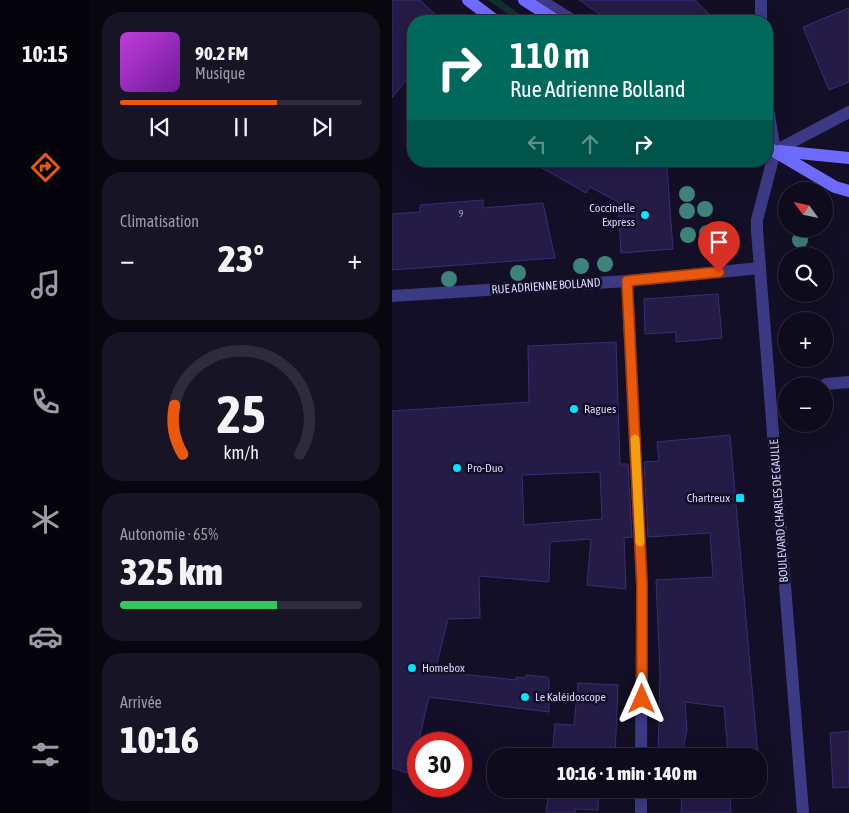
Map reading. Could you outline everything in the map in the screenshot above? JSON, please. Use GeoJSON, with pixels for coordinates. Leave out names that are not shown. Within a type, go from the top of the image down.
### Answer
{"type":"FeatureCollection","features":[{"type":"Feature","properties":{"kind":"main road"},"geometry":{"type":"LineString","coordinates":[[468,0],[488,15]]}},
{"type":"Feature","properties":{"kind":"main road"},"geometry":{"type":"LineString","coordinates":[[524,0],[548,15]]}},
{"type":"Feature","properties":{"kind":"main road"},"geometry":{"type":"LineString","coordinates":[[773,150],[848,158]]}},
{"type":"Feature","properties":{"kind":"main road"},"geometry":{"type":"LineString","coordinates":[[773,152],[835,187],[848,191]]}},
{"type":"Feature","properties":{"kind":"street"},"geometry":{"type":"LineString","coordinates":[[540,0],[564,15]]}},
{"type":"Feature","properties":{"kind":"street"},"geometry":{"type":"LineString","coordinates":[[761,0],[761,15]]}},
{"type":"Feature","properties":{"kind":"street"},"geometry":{"type":"LineString","coordinates":[[773,149],[848,112]]}},
{"type":"Feature","properties":{"kind":"street","name":"BOULEVARD CHARLES DE GAULLE"},"geometry":{"type":"LineString","coordinates":[[767,167],[757,220],[803,813]]}},
{"type":"Feature","properties":{"kind":"street","name":"RUE ADRIENNE BOLLAND"},"geometry":{"type":"LineString","coordinates":[[392,296],[627,281],[760,268]]}},
{"type":"Feature","properties":{"kind":"street"},"geometry":{"type":"LineString","coordinates":[[627,281],[642,585],[642,748]]}},
{"type":"Feature","properties":{"kind":"street"},"geometry":{"type":"LineString","coordinates":[[833,383],[848,382]]}},
{"type":"Feature","properties":{"kind":"street"},"geometry":{"type":"LineString","coordinates":[[641,798],[641,813]]}},
{"type":"Feature","properties":{"kind":"green space"},"geometry":{"type":"Polygon","coordinates":[[[488,0],[500,0],[521,15],[509,15],[488,0]]]}},
{"type":"Feature","properties":{"kind":"building"},"geometry":{"type":"Polygon","coordinates":[[[392,0],[420,0],[436,15],[407,15],[407,79],[392,98],[392,0]]]}},
{"type":"Feature","properties":{"kind":"building"},"geometry":{"type":"Polygon","coordinates":[[[579,0],[695,0],[710,15],[601,15],[579,0]]]}},
{"type":"Feature","properties":{"kind":"building"},"geometry":{"type":"Polygon","coordinates":[[[849,8],[849,82],[829,90],[803,27],[849,8]]]}},
{"type":"Feature","properties":{"kind":"building"},"geometry":{"type":"Polygon","coordinates":[[[540,167],[667,168],[673,249],[621,253],[618,202],[590,187],[586,193],[540,167]]]}},
{"type":"Feature","properties":{"kind":"building"},"geometry":{"type":"Polygon","coordinates":[[[483,200],[483,208],[543,203],[555,258],[392,270],[392,214],[420,212],[420,205],[483,200]]]}},
{"type":"Feature","properties":{"kind":"building"},"geometry":{"type":"Polygon","coordinates":[[[718,294],[722,338],[676,342],[676,332],[645,334],[644,299],[718,294]]]}},
{"type":"Feature","properties":{"kind":"building"},"geometry":{"type":"Polygon","coordinates":[[[616,342],[620,464],[628,464],[632,537],[624,538],[626,589],[587,585],[591,539],[550,542],[549,582],[479,576],[480,618],[448,619],[435,671],[516,680],[516,677],[526,678],[526,675],[547,677],[549,680],[549,712],[429,697],[421,732],[407,732],[407,773],[392,768],[392,411],[529,402],[528,346],[616,342]],[[600,472],[522,475],[524,525],[602,519],[600,472]]]}},
{"type":"Feature","properties":{"kind":"building"},"geometry":{"type":"Polygon","coordinates":[[[730,435],[757,748],[728,748],[724,707],[685,702],[687,729],[683,748],[658,748],[660,673],[656,580],[713,577],[710,533],[648,537],[644,462],[659,461],[657,442],[730,435]]]}},
{"type":"Feature","properties":{"kind":"building"},"geometry":{"type":"Polygon","coordinates":[[[578,683],[618,685],[615,748],[553,748],[555,724],[574,725],[578,683]]]}},
{"type":"Feature","properties":{"kind":"building"},"geometry":{"type":"Polygon","coordinates":[[[849,731],[849,787],[833,788],[830,733],[849,731]]]}},
{"type":"Feature","properties":{"kind":"building"},"geometry":{"type":"Polygon","coordinates":[[[548,798],[599,798],[598,810],[575,809],[575,813],[546,813],[548,798]]]}},
{"type":"Feature","properties":{"kind":"building"},"geometry":{"type":"Polygon","coordinates":[[[682,798],[730,798],[731,813],[681,813],[682,798]]]}},
{"type":"Feature","properties":{"kind":"slow traffic"},"geometry":{"type":"LineString","coordinates":[[635,439],[640,542]]}},
{"type":"Feature","properties":{"kind":"place","name":"Coccinelle Express"},"geometry":{"type":"Point","coordinates":[645,215]}},
{"type":"Feature","properties":{"kind":"place","name":"Ragues"},"geometry":{"type":"Point","coordinates":[574,409]}},
{"type":"Feature","properties":{"kind":"place","name":"Pro-Duo"},"geometry":{"type":"Point","coordinates":[457,468]}},
{"type":"Feature","properties":{"kind":"place","name":"Chartreux"},"geometry":{"type":"Point","coordinates":[740,498]}},
{"type":"Feature","properties":{"kind":"place","name":"Homebox"},"geometry":{"type":"Point","coordinates":[412,668]}},
{"type":"Feature","properties":{"kind":"place","name":"Le Kaléidoscope"},"geometry":{"type":"Point","coordinates":[525,697]}},
{"type":"Feature","properties":{"kind":"route"},"geometry":{"type":"LineString","coordinates":[[642,699],[642,585],[627,281],[719,272]]}}]}
